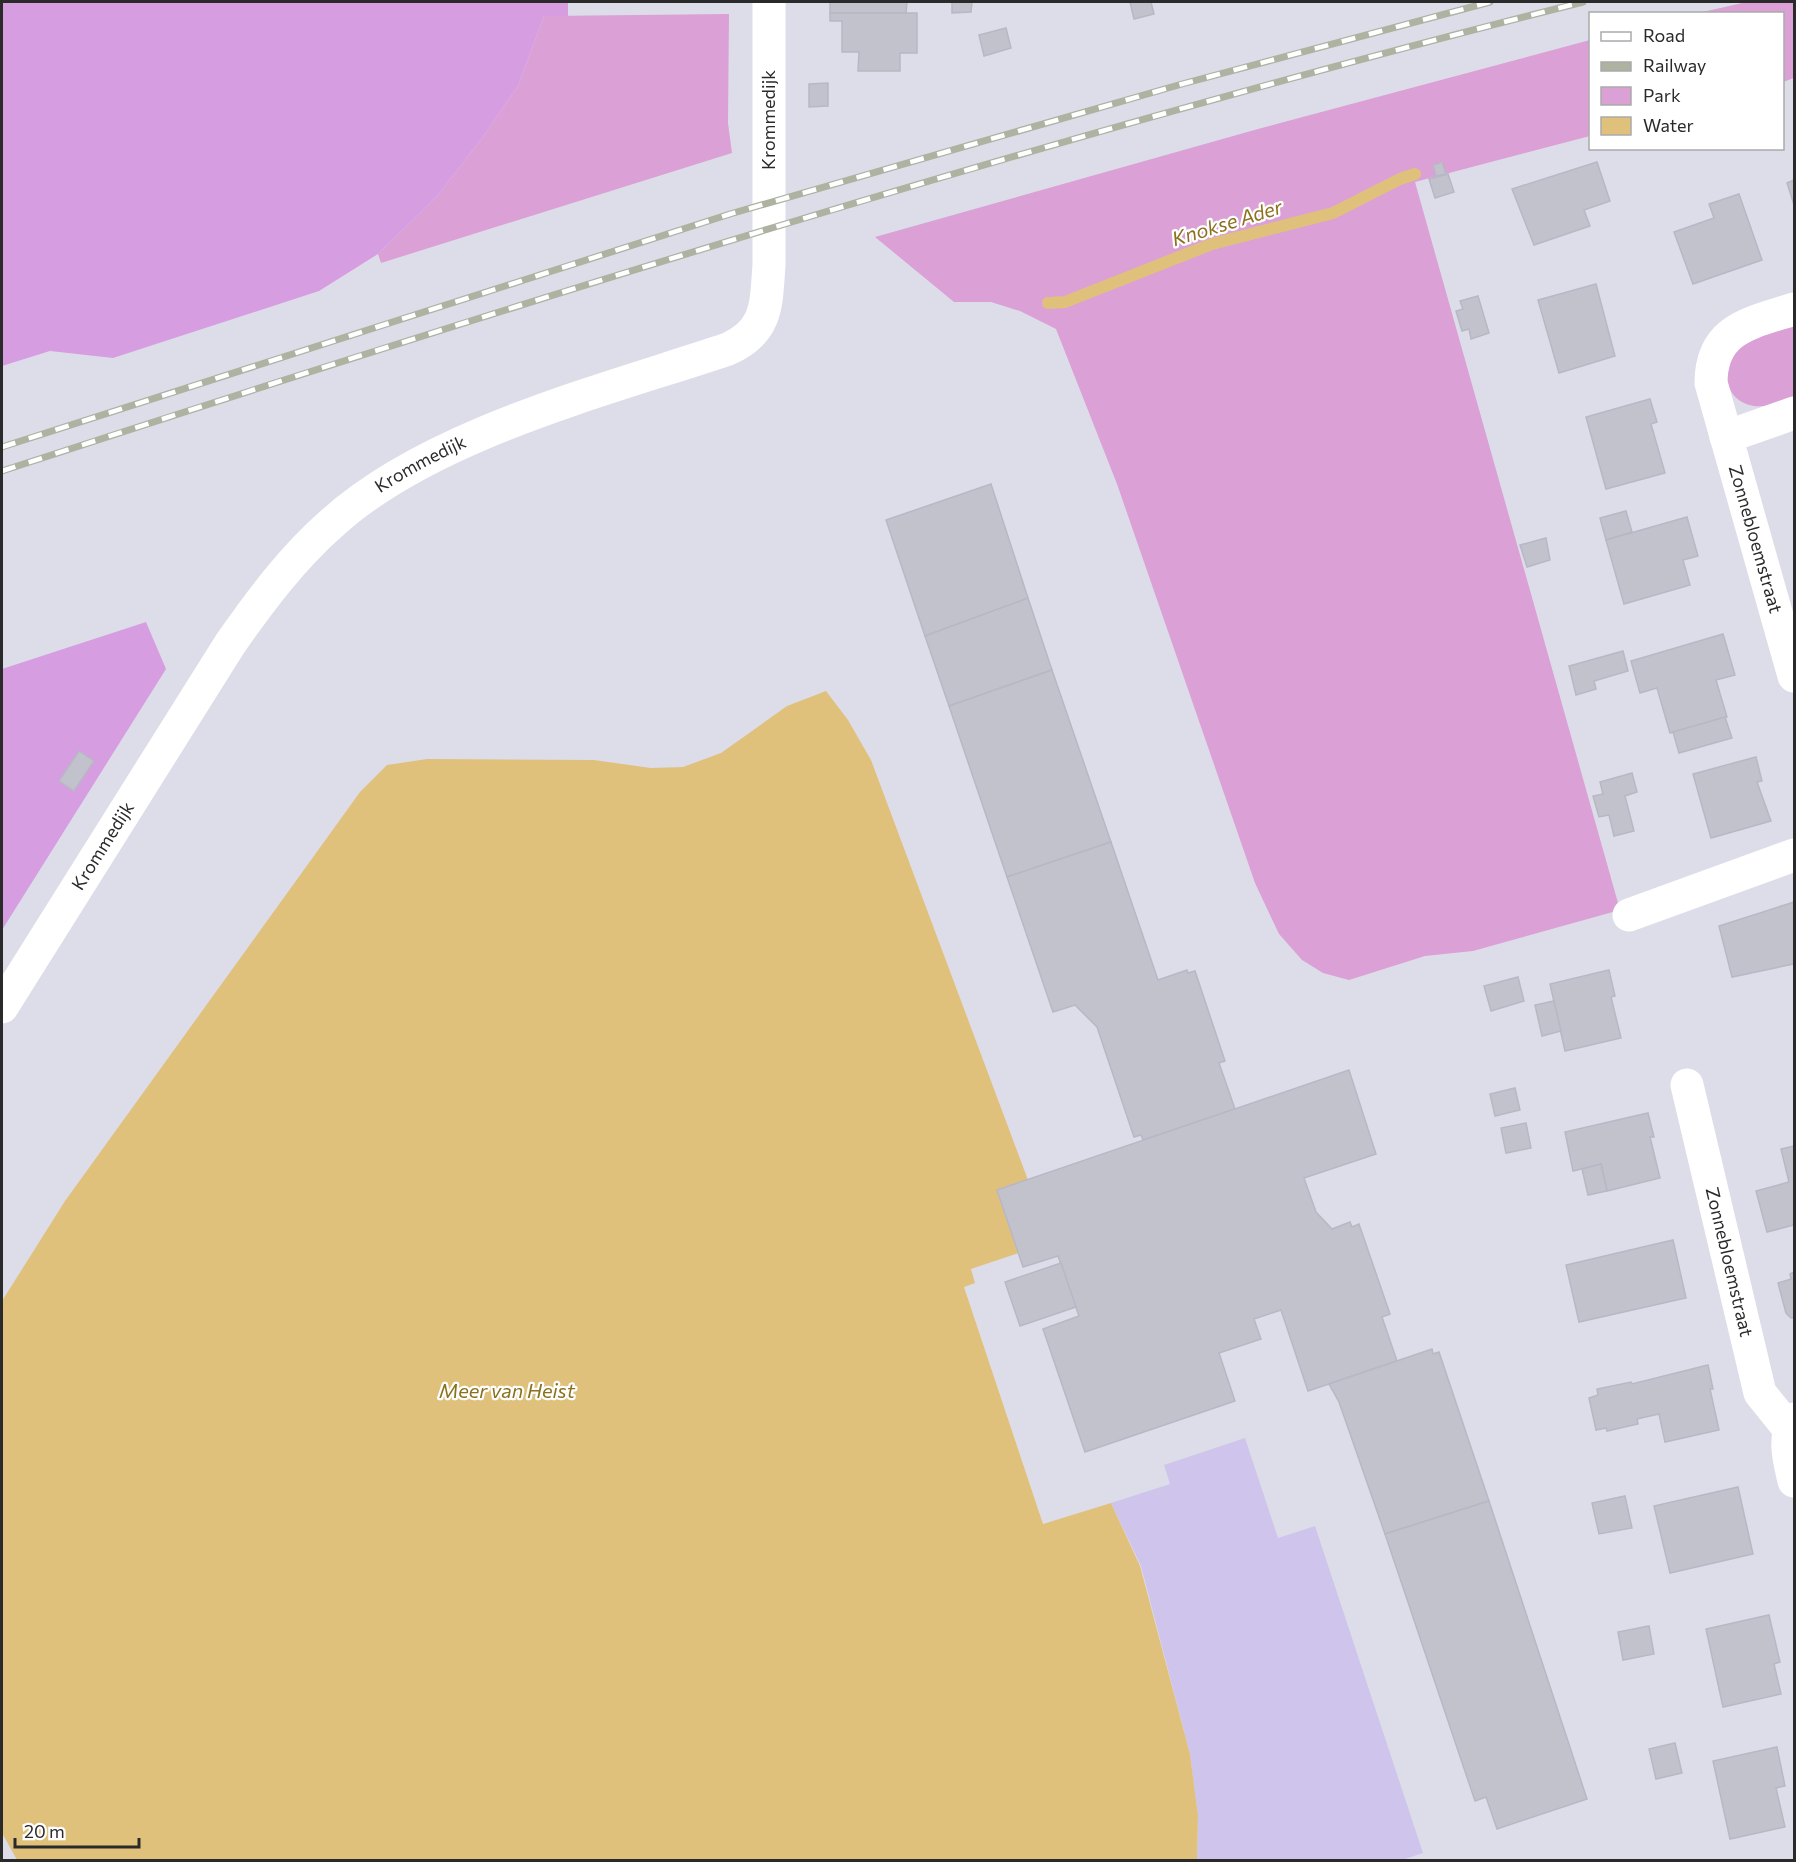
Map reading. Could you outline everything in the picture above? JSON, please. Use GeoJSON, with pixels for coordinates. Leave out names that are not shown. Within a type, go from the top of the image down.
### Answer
{"type":"FeatureCollection","features":[{"type":"Feature","properties":{"kind":"street","name":"Krommedijk"},"geometry":{"type":"LineString","coordinates":[[2,1006],[230,644],[264,596],[333,521],[422,462],[475,436],[728,349],[753,334],[759,327],[766,301],[769,265],[769,2]]}},
{"type":"Feature","properties":{"kind":"street","name":"Zonnebloemstraat"},"geometry":{"type":"LineString","coordinates":[[1794,309],[1744,326],[1729,334],[1717,348],[1711,365],[1711,383],[1794,676]]}},
{"type":"Feature","properties":{"kind":"street"},"geometry":{"type":"LineString","coordinates":[[1726,437],[1794,414]]}},
{"type":"Feature","properties":{"kind":"street"},"geometry":{"type":"LineString","coordinates":[[1629,915],[1794,855]]}},
{"type":"Feature","properties":{"kind":"street","name":"Zonnebloemstraat"},"geometry":{"type":"LineString","coordinates":[[1687,1086],[1760,1393],[1792,1424],[1787,1449],[1794,1481]]}},
{"type":"Feature","properties":{"kind":"green space"},"geometry":{"type":"Polygon","coordinates":[[[1747,2],[1794,2],[1794,78],[1784,82],[1784,12],[1702,12],[1747,2]]]}},
{"type":"Feature","properties":{"kind":"green space"},"geometry":{"type":"Polygon","coordinates":[[[729,14],[728,123],[732,153],[381,263],[378,254],[438,195],[518,86],[544,16],[729,14]]]}},
{"type":"Feature","properties":{"kind":"green space"},"geometry":{"type":"Polygon","coordinates":[[[1589,40],[1589,136],[1415,182],[1620,910],[1473,951],[1425,956],[1349,980],[1323,973],[1302,960],[1279,934],[1255,883],[1117,484],[1056,329],[1020,311],[991,302],[954,302],[875,237],[1258,129],[1589,40]]]}},
{"type":"Feature","properties":{"kind":"green space"},"geometry":{"type":"Polygon","coordinates":[[[1794,326],[1794,396],[1774,404],[1754,406],[1735,396],[1729,388],[1727,378],[1731,358],[1737,350],[1751,340],[1794,326]]]}},
{"type":"Feature","properties":{"kind":"sand"},"geometry":{"type":"Polygon","coordinates":[[[1245,1438],[1278,1538],[1315,1526],[1423,1853],[1402,1860],[1197,1860],[1198,1815],[1190,1754],[1141,1566],[1111,1503],[1170,1484],[1164,1465],[1245,1438]]]}},
{"type":"Feature","properties":{"kind":"shaded area"},"geometry":{"type":"Polygon","coordinates":[[[2,2],[568,2],[568,16],[544,16],[518,86],[438,195],[378,254],[319,291],[113,358],[50,351],[2,366],[2,2]]]}},
{"type":"Feature","properties":{"kind":"shaded area"},"geometry":{"type":"Polygon","coordinates":[[[146,622],[166,669],[2,930],[2,669],[146,622]]]}},
{"type":"Feature","properties":{"kind":"water","name":"Meer van Heist"},"geometry":{"type":"Polygon","coordinates":[[[826,691],[848,720],[871,760],[1028,1180],[1019,1253],[971,1269],[975,1283],[964,1287],[1043,1524],[1111,1503],[1140,1566],[1190,1754],[1198,1815],[1197,1860],[17,1860],[2,1833],[2,1301],[65,1201],[360,792],[387,765],[427,759],[594,760],[651,768],[683,767],[721,753],[787,706],[826,691]]]}},
{"type":"Feature","properties":{"kind":"building"},"geometry":{"type":"Polygon","coordinates":[[[830,2],[907,2],[906,13],[830,13],[830,2]]]}},
{"type":"Feature","properties":{"kind":"building"},"geometry":{"type":"Polygon","coordinates":[[[952,2],[972,2],[971,12],[952,13],[952,2]]]}},
{"type":"Feature","properties":{"kind":"building"},"geometry":{"type":"Polygon","coordinates":[[[1130,2],[1151,2],[1154,14],[1134,19],[1130,2]]]}},
{"type":"Feature","properties":{"kind":"building"},"geometry":{"type":"Polygon","coordinates":[[[830,13],[917,13],[917,53],[900,53],[900,71],[858,71],[859,52],[842,52],[842,21],[830,21],[830,13]]]}},
{"type":"Feature","properties":{"kind":"building"},"geometry":{"type":"Polygon","coordinates":[[[1006,28],[1011,48],[984,56],[979,35],[1006,28]]]}},
{"type":"Feature","properties":{"kind":"building"},"geometry":{"type":"Polygon","coordinates":[[[828,83],[828,106],[809,107],[809,84],[828,83]]]}},
{"type":"Feature","properties":{"kind":"building"},"geometry":{"type":"Polygon","coordinates":[[[1442,162],[1446,174],[1436,176],[1433,165],[1442,162]]]}},
{"type":"Feature","properties":{"kind":"building"},"geometry":{"type":"Polygon","coordinates":[[[1597,162],[1610,201],[1584,210],[1590,226],[1534,245],[1512,189],[1597,162]]]}},
{"type":"Feature","properties":{"kind":"building"},"geometry":{"type":"Polygon","coordinates":[[[1448,174],[1454,192],[1435,198],[1429,179],[1448,174]]]}},
{"type":"Feature","properties":{"kind":"building"},"geometry":{"type":"Polygon","coordinates":[[[1794,180],[1794,205],[1787,183],[1794,180]]]}},
{"type":"Feature","properties":{"kind":"building"},"geometry":{"type":"Polygon","coordinates":[[[1739,194],[1762,260],[1693,284],[1674,232],[1714,218],[1709,204],[1739,194]]]}},
{"type":"Feature","properties":{"kind":"building"},"geometry":{"type":"Polygon","coordinates":[[[1596,284],[1615,356],[1559,373],[1538,300],[1596,284]]]}},
{"type":"Feature","properties":{"kind":"building"},"geometry":{"type":"Polygon","coordinates":[[[1478,296],[1489,333],[1471,339],[1469,329],[1462,331],[1456,311],[1463,309],[1460,301],[1478,296]]]}},
{"type":"Feature","properties":{"kind":"building"},"geometry":{"type":"Polygon","coordinates":[[[1650,399],[1657,422],[1651,424],[1665,473],[1606,489],[1586,417],[1650,399]]]}},
{"type":"Feature","properties":{"kind":"building"},"geometry":{"type":"Polygon","coordinates":[[[991,484],[1028,598],[925,636],[886,520],[991,484]]]}},
{"type":"Feature","properties":{"kind":"building"},"geometry":{"type":"Polygon","coordinates":[[[1626,511],[1632,532],[1606,540],[1600,518],[1626,511]]]}},
{"type":"Feature","properties":{"kind":"building"},"geometry":{"type":"Polygon","coordinates":[[[1687,517],[1698,556],[1683,560],[1690,585],[1624,604],[1606,540],[1687,517]]]}},
{"type":"Feature","properties":{"kind":"building"},"geometry":{"type":"Polygon","coordinates":[[[1546,538],[1550,560],[1527,567],[1520,545],[1546,538]]]}},
{"type":"Feature","properties":{"kind":"building"},"geometry":{"type":"Polygon","coordinates":[[[1028,598],[1052,670],[949,706],[925,636],[1028,598]]]}},
{"type":"Feature","properties":{"kind":"building"},"geometry":{"type":"Polygon","coordinates":[[[1723,634],[1735,675],[1716,680],[1727,717],[1670,733],[1657,688],[1640,693],[1631,661],[1723,634]]]}},
{"type":"Feature","properties":{"kind":"building"},"geometry":{"type":"Polygon","coordinates":[[[1623,651],[1628,671],[1594,681],[1596,689],[1576,695],[1569,666],[1623,651]]]}},
{"type":"Feature","properties":{"kind":"building"},"geometry":{"type":"Polygon","coordinates":[[[1052,670],[1111,842],[1007,877],[949,706],[1052,670]]]}},
{"type":"Feature","properties":{"kind":"building"},"geometry":{"type":"Polygon","coordinates":[[[1725,717],[1732,738],[1679,753],[1673,732],[1725,717]]]}},
{"type":"Feature","properties":{"kind":"building"},"geometry":{"type":"Polygon","coordinates":[[[79,751],[94,761],[74,791],[59,781],[79,751]]]}},
{"type":"Feature","properties":{"kind":"building"},"geometry":{"type":"Polygon","coordinates":[[[1756,757],[1762,781],[1757,782],[1771,821],[1711,838],[1693,774],[1756,757]]]}},
{"type":"Feature","properties":{"kind":"building"},"geometry":{"type":"Polygon","coordinates":[[[1632,773],[1637,792],[1625,796],[1634,831],[1614,836],[1609,815],[1599,817],[1593,796],[1603,794],[1600,782],[1632,773]]]}},
{"type":"Feature","properties":{"kind":"building"},"geometry":{"type":"Polygon","coordinates":[[[1111,842],[1158,980],[1187,970],[1188,973],[1195,971],[1225,1061],[1219,1063],[1235,1109],[1143,1140],[1141,1135],[1134,1137],[1097,1027],[1075,1005],[1053,1012],[1007,877],[1111,842]]]}},
{"type":"Feature","properties":{"kind":"building"},"geometry":{"type":"Polygon","coordinates":[[[1794,902],[1794,964],[1732,977],[1719,926],[1794,902]]]}},
{"type":"Feature","properties":{"kind":"building"},"geometry":{"type":"Polygon","coordinates":[[[1609,970],[1615,996],[1611,997],[1621,1038],[1565,1051],[1550,984],[1609,970]]]}},
{"type":"Feature","properties":{"kind":"building"},"geometry":{"type":"Polygon","coordinates":[[[1518,977],[1524,1001],[1491,1011],[1484,986],[1518,977]]]}},
{"type":"Feature","properties":{"kind":"building"},"geometry":{"type":"Polygon","coordinates":[[[1554,1001],[1561,1031],[1542,1036],[1535,1005],[1554,1001]]]}},
{"type":"Feature","properties":{"kind":"building"},"geometry":{"type":"Polygon","coordinates":[[[1349,1070],[1376,1154],[1304,1178],[1316,1212],[1332,1229],[1350,1222],[1352,1227],[1359,1224],[1390,1314],[1382,1317],[1397,1361],[1308,1391],[1281,1310],[1254,1319],[1261,1339],[1219,1353],[1235,1401],[1085,1452],[1043,1329],[1079,1316],[1058,1256],[1023,1267],[997,1190],[1349,1070]]]}},
{"type":"Feature","properties":{"kind":"building"},"geometry":{"type":"Polygon","coordinates":[[[1515,1088],[1520,1110],[1495,1116],[1490,1094],[1515,1088]]]}},
{"type":"Feature","properties":{"kind":"building"},"geometry":{"type":"Polygon","coordinates":[[[1648,1113],[1654,1137],[1650,1137],[1660,1178],[1607,1191],[1601,1164],[1573,1171],[1565,1132],[1648,1113]]]}},
{"type":"Feature","properties":{"kind":"building"},"geometry":{"type":"Polygon","coordinates":[[[1526,1123],[1531,1148],[1506,1153],[1501,1128],[1526,1123]]]}},
{"type":"Feature","properties":{"kind":"building"},"geometry":{"type":"Polygon","coordinates":[[[1794,1146],[1794,1225],[1767,1232],[1756,1191],[1789,1182],[1781,1149],[1794,1146]]]}},
{"type":"Feature","properties":{"kind":"building"},"geometry":{"type":"Polygon","coordinates":[[[1601,1164],[1607,1191],[1588,1195],[1582,1169],[1601,1164]]]}},
{"type":"Feature","properties":{"kind":"building"},"geometry":{"type":"Polygon","coordinates":[[[1673,1240],[1686,1298],[1579,1322],[1566,1265],[1673,1240]]]}},
{"type":"Feature","properties":{"kind":"building"},"geometry":{"type":"Polygon","coordinates":[[[1061,1263],[1076,1307],[1020,1326],[1005,1282],[1061,1263]]]}},
{"type":"Feature","properties":{"kind":"building"},"geometry":{"type":"Polygon","coordinates":[[[1794,1272],[1794,1318],[1791,1318],[1786,1313],[1778,1283],[1791,1279],[1790,1274],[1794,1272]]]}},
{"type":"Feature","properties":{"kind":"building"},"geometry":{"type":"Polygon","coordinates":[[[1432,1349],[1433,1354],[1439,1352],[1489,1501],[1385,1534],[1339,1402],[1329,1384],[1432,1349]]]}},
{"type":"Feature","properties":{"kind":"building"},"geometry":{"type":"Polygon","coordinates":[[[1708,1365],[1713,1389],[1710,1389],[1719,1430],[1665,1442],[1659,1414],[1637,1419],[1638,1424],[1607,1431],[1606,1428],[1596,1430],[1589,1398],[1598,1395],[1597,1389],[1631,1382],[1632,1384],[1708,1365]]]}},
{"type":"Feature","properties":{"kind":"building"},"geometry":{"type":"Polygon","coordinates":[[[1738,1487],[1753,1554],[1670,1573],[1654,1506],[1738,1487]]]}},
{"type":"Feature","properties":{"kind":"building"},"geometry":{"type":"Polygon","coordinates":[[[1625,1496],[1632,1528],[1599,1534],[1592,1503],[1625,1496]]]}},
{"type":"Feature","properties":{"kind":"building"},"geometry":{"type":"Polygon","coordinates":[[[1489,1501],[1587,1799],[1497,1829],[1486,1797],[1475,1801],[1385,1534],[1489,1501]]]}},
{"type":"Feature","properties":{"kind":"building"},"geometry":{"type":"Polygon","coordinates":[[[1769,1615],[1780,1662],[1774,1664],[1781,1694],[1723,1707],[1706,1629],[1769,1615]]]}},
{"type":"Feature","properties":{"kind":"building"},"geometry":{"type":"Polygon","coordinates":[[[1649,1626],[1654,1654],[1623,1660],[1618,1632],[1649,1626]]]}},
{"type":"Feature","properties":{"kind":"building"},"geometry":{"type":"Polygon","coordinates":[[[1675,1743],[1682,1773],[1656,1779],[1649,1749],[1675,1743]]]}},
{"type":"Feature","properties":{"kind":"building"},"geometry":{"type":"Polygon","coordinates":[[[1777,1747],[1785,1786],[1776,1788],[1785,1827],[1730,1839],[1713,1761],[1777,1747]]]}},
{"type":"Feature","properties":{"kind":"waterway","name":"Knokse Ader"},"geometry":{"type":"LineString","coordinates":[[1048,303],[1065,302],[1212,244],[1333,213],[1400,179],[1415,174]]}},
{"type":"Feature","properties":{"kind":"railway"},"geometry":{"type":"LineString","coordinates":[[2,447],[730,214],[1182,84],[1490,2]]}},
{"type":"Feature","properties":{"kind":"railway"},"geometry":{"type":"LineString","coordinates":[[2,471],[591,283],[986,164],[1184,108],[1583,2]]}}]}
